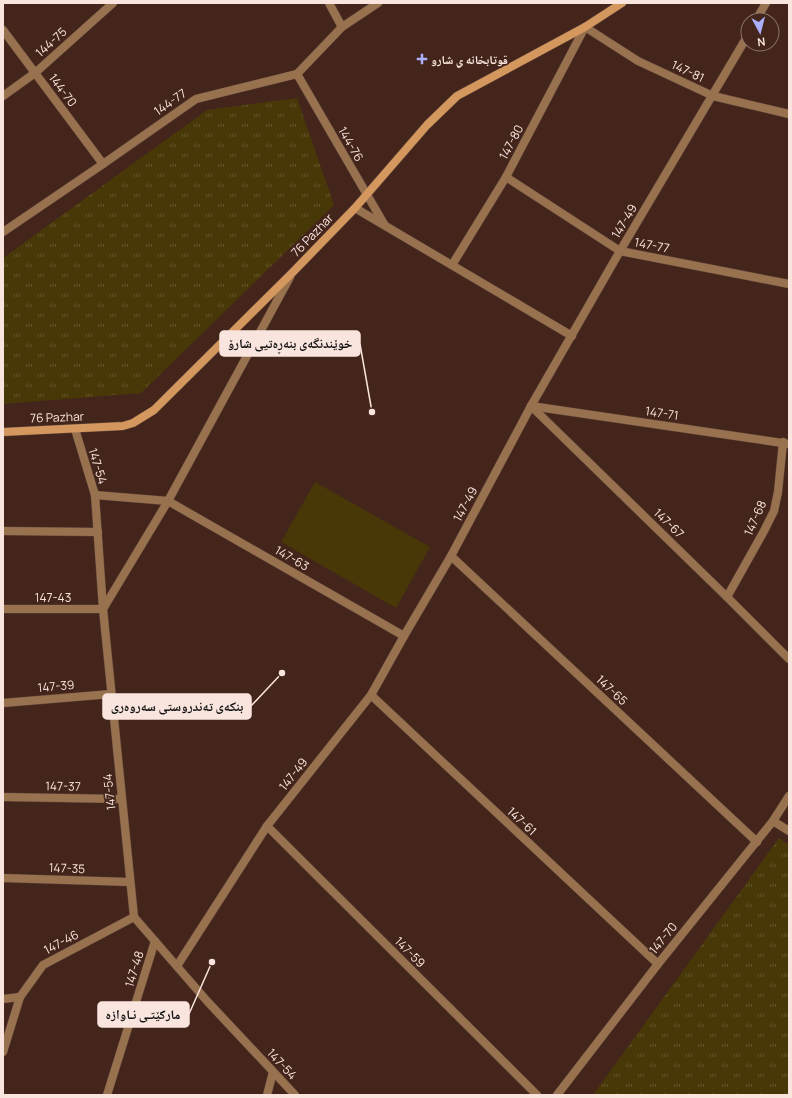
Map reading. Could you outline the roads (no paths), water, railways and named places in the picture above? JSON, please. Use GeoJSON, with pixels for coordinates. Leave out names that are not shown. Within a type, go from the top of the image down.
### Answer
{"type":"FeatureCollection","features":[{"type":"Feature","properties":{"kind":"street","name":"144-75"},"geometry":{"type":"LineString","coordinates":[[3,96],[35,73],[113,3]]}},
{"type":"Feature","properties":{"kind":"street"},"geometry":{"type":"LineString","coordinates":[[329,3],[342,27]]}},
{"type":"Feature","properties":{"kind":"street"},"geometry":{"type":"LineString","coordinates":[[297,74],[342,27],[378,3]]}},
{"type":"Feature","properties":{"kind":"street"},"geometry":{"type":"LineString","coordinates":[[761,12],[766,3]]}},
{"type":"Feature","properties":{"kind":"street","name":"76 Pazhar"},"geometry":{"type":"LineString","coordinates":[[3,432],[123,426],[133,423],[154,410],[355,208],[427,125],[457,96],[585,27],[616,4]]}},
{"type":"Feature","properties":{"kind":"street","name":"147-81"},"geometry":{"type":"LineString","coordinates":[[585,27],[638,61],[713,96],[789,114]]}},
{"type":"Feature","properties":{"kind":"street","name":"147-80"},"geometry":{"type":"LineString","coordinates":[[452,265],[506,177],[585,27]]}},
{"type":"Feature","properties":{"kind":"street","name":"144-70"},"geometry":{"type":"LineString","coordinates":[[3,30],[103,164]]}},
{"type":"Feature","properties":{"kind":"street","name":"147-49"},"geometry":{"type":"LineString","coordinates":[[176,966],[266,826],[371,695],[451,556],[531,406],[620,251],[740,48]]}},
{"type":"Feature","properties":{"kind":"street","name":"144-77"},"geometry":{"type":"LineString","coordinates":[[3,232],[196,99],[297,74]]}},
{"type":"Feature","properties":{"kind":"street","name":"144-76"},"geometry":{"type":"LineString","coordinates":[[297,74],[384,225]]}},
{"type":"Feature","properties":{"kind":"street","name":"147-77"},"geometry":{"type":"LineString","coordinates":[[506,177],[620,251],[789,284]]}},
{"type":"Feature","properties":{"kind":"street"},"geometry":{"type":"LineString","coordinates":[[355,208],[572,336]]}},
{"type":"Feature","properties":{"kind":"street"},"geometry":{"type":"LineString","coordinates":[[103,609],[168,501],[292,272]]}},
{"type":"Feature","properties":{"kind":"street","name":"147-71"},"geometry":{"type":"LineString","coordinates":[[531,406],[786,443]]}},
{"type":"Feature","properties":{"kind":"street","name":"147-67"},"geometry":{"type":"LineString","coordinates":[[531,406],[727,596],[789,659]]}},
{"type":"Feature","properties":{"kind":"street","name":"147-54"},"geometry":{"type":"LineString","coordinates":[[75,429],[95,495],[103,609],[134,917],[207,1001],[295,1095]]}},
{"type":"Feature","properties":{"kind":"street","name":"147-68"},"geometry":{"type":"LineString","coordinates":[[727,596],[774,511],[786,443]]}},
{"type":"Feature","properties":{"kind":"street"},"geometry":{"type":"LineString","coordinates":[[95,495],[168,501]]}},
{"type":"Feature","properties":{"kind":"street","name":"147-63"},"geometry":{"type":"LineString","coordinates":[[168,501],[404,636]]}},
{"type":"Feature","properties":{"kind":"street"},"geometry":{"type":"LineString","coordinates":[[3,531],[98,532]]}},
{"type":"Feature","properties":{"kind":"street","name":"147-65"},"geometry":{"type":"LineString","coordinates":[[451,556],[757,842]]}},
{"type":"Feature","properties":{"kind":"street","name":"147-43"},"geometry":{"type":"LineString","coordinates":[[3,609],[103,609]]}},
{"type":"Feature","properties":{"kind":"street","name":"147-39"},"geometry":{"type":"LineString","coordinates":[[3,703],[111,694]]}},
{"type":"Feature","properties":{"kind":"street","name":"147-61"},"geometry":{"type":"LineString","coordinates":[[371,695],[658,964]]}},
{"type":"Feature","properties":{"kind":"street","name":"147-70"},"geometry":{"type":"LineString","coordinates":[[557,1095],[658,964],[757,842],[789,796]]}},
{"type":"Feature","properties":{"kind":"street","name":"147-37"},"geometry":{"type":"LineString","coordinates":[[3,797],[122,799]]}},
{"type":"Feature","properties":{"kind":"street"},"geometry":{"type":"LineString","coordinates":[[773,821],[789,830]]}},
{"type":"Feature","properties":{"kind":"street","name":"147-59"},"geometry":{"type":"LineString","coordinates":[[266,826],[537,1095]]}},
{"type":"Feature","properties":{"kind":"street","name":"147-35"},"geometry":{"type":"LineString","coordinates":[[3,878],[130,882]]}},
{"type":"Feature","properties":{"kind":"street","name":"147-46"},"geometry":{"type":"LineString","coordinates":[[3,1052],[20,997],[43,966],[134,917]]}},
{"type":"Feature","properties":{"kind":"street","name":"147-48"},"geometry":{"type":"LineString","coordinates":[[107,1095],[155,941]]}},
{"type":"Feature","properties":{"kind":"street"},"geometry":{"type":"LineString","coordinates":[[3,999],[20,997]]}},
{"type":"Feature","properties":{"kind":"street"},"geometry":{"type":"LineString","coordinates":[[267,1095],[273,1072]]}},
{"type":"Feature","properties":{"kind":"place","name":"قوتابخانه ي شارو"},"geometry":{"type":"Point","coordinates":[422,59]}},
{"type":"Feature","properties":{"kind":"place","name":"خوێندنگەی بنەڕەتیی شارۆ"},"geometry":{"type":"Point","coordinates":[372,412]}},
{"type":"Feature","properties":{"kind":"place","name":"بنکەی تەندروستی سەروەری"},"geometry":{"type":"Point","coordinates":[282,673]}},
{"type":"Feature","properties":{"kind":"place","name":"مارکێتـی نـاوازە"},"geometry":{"type":"Point","coordinates":[212,962]}}]}
